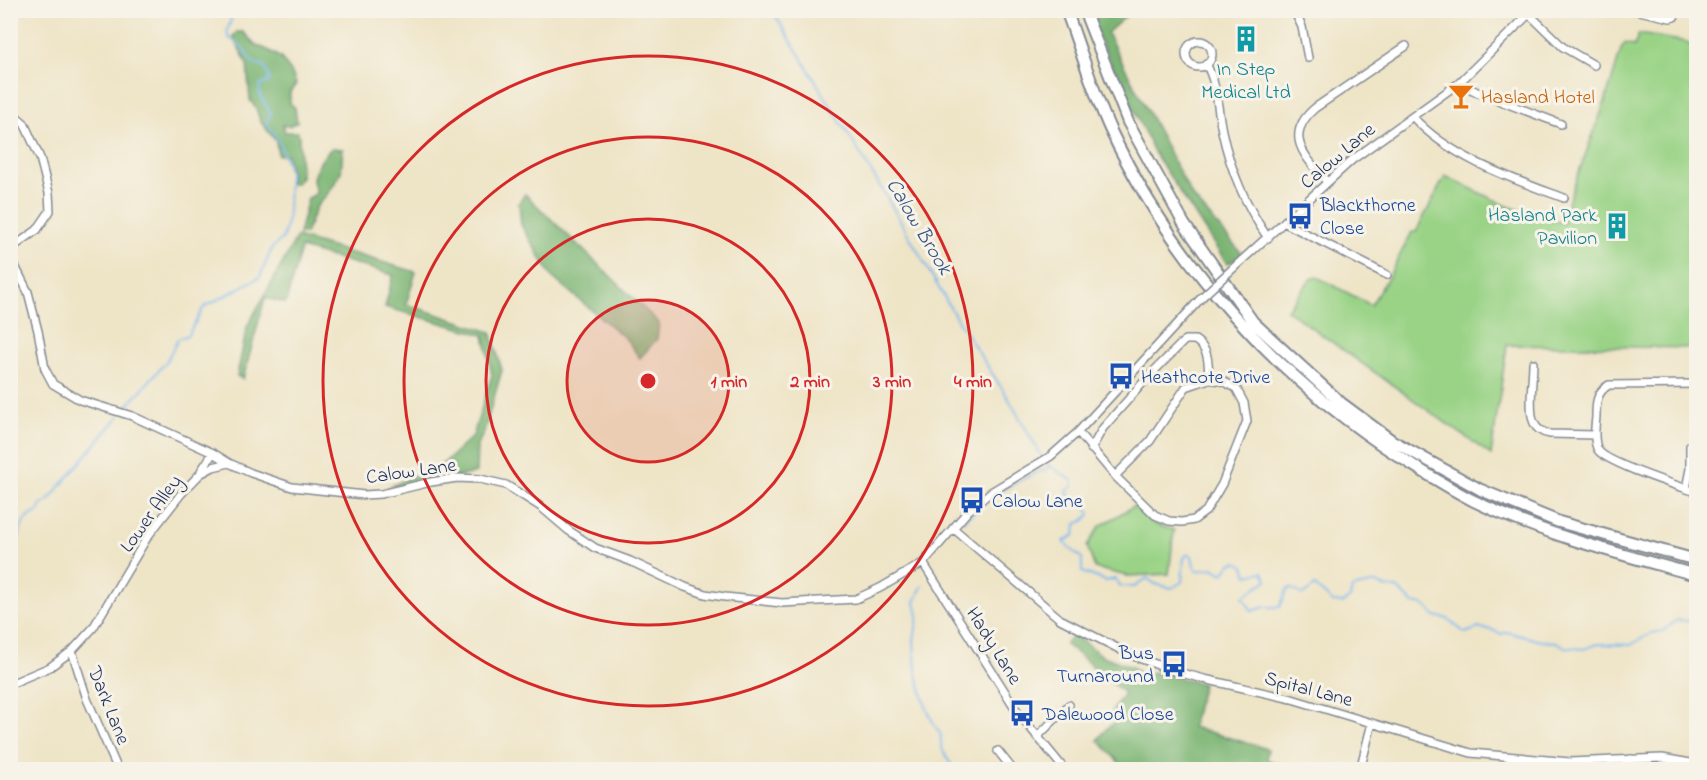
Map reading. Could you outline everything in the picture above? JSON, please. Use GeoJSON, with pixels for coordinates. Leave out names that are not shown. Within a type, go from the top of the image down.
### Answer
{"type":"FeatureCollection","features":[{"type":"Feature","properties":{"kind":"highway"},"geometry":{"type":"LineString","coordinates":[[1066,10],[1110,128],[1146,196],[1191,266],[1241,324],[1290,373],[1367,436],[1427,475],[1473,501],[1544,531],[1696,575]]}},
{"type":"Feature","properties":{"kind":"highway"},"geometry":{"type":"LineString","coordinates":[[1084,10],[1128,122],[1184,224],[1252,322],[1341,403],[1391,440],[1481,490],[1559,522],[1696,560]]}},
{"type":"Feature","properties":{"kind":"street"},"geometry":{"type":"LineString","coordinates":[[1294,10],[1310,46],[1308,58]]}},
{"type":"Feature","properties":{"kind":"street"},"geometry":{"type":"LineString","coordinates":[[1635,10],[1670,18],[1674,17],[1678,10]]}},
{"type":"Feature","properties":{"kind":"street"},"geometry":{"type":"LineString","coordinates":[[1532,12],[1561,50],[1594,65]]}},
{"type":"Feature","properties":{"kind":"street","name":"Calow Lane"},"geometry":{"type":"LineString","coordinates":[[10,111],[24,123],[40,158],[49,193],[50,211],[37,230],[13,248],[10,258],[28,292],[45,369],[53,384],[80,400],[132,416],[213,453],[229,464],[292,487],[364,495],[381,494],[457,478],[480,478],[506,485],[542,507],[568,530],[595,548],[705,594],[782,603],[856,599],[923,563],[969,510],[991,492],[1051,456],[1077,432],[1203,296],[1352,160],[1459,83],[1532,12]]}},
{"type":"Feature","properties":{"kind":"street"},"geometry":{"type":"LineString","coordinates":[[1328,182],[1299,146],[1298,133],[1305,117],[1396,48],[1406,46]]}},
{"type":"Feature","properties":{"kind":"street"},"geometry":{"type":"LineString","coordinates":[[1206,64],[1217,90],[1223,135],[1239,186],[1250,209],[1268,237]]}},
{"type":"Feature","properties":{"kind":"street"},"geometry":{"type":"LineString","coordinates":[[1459,83],[1479,93],[1561,123]]}},
{"type":"Feature","properties":{"kind":"street"},"geometry":{"type":"LineString","coordinates":[[1413,117],[1426,130],[1486,167],[1564,198]]}},
{"type":"Feature","properties":{"kind":"street"},"geometry":{"type":"LineString","coordinates":[[1285,222],[1387,274]]}},
{"type":"Feature","properties":{"kind":"street"},"geometry":{"type":"LineString","coordinates":[[1091,449],[1103,428],[1185,340],[1195,340],[1205,348],[1208,355],[1209,380]]}},
{"type":"Feature","properties":{"kind":"street"},"geometry":{"type":"LineString","coordinates":[[1533,363],[1537,375],[1532,418],[1534,425],[1543,433],[1595,435]]}},
{"type":"Feature","properties":{"kind":"street"},"geometry":{"type":"LineString","coordinates":[[1077,432],[1115,476],[1155,515],[1169,522],[1194,520],[1206,512],[1222,484],[1247,421],[1244,403],[1236,388],[1222,381],[1209,380],[1186,387],[1150,441],[1115,476]]}},
{"type":"Feature","properties":{"kind":"street"},"geometry":{"type":"LineString","coordinates":[[1696,384],[1609,385],[1598,396],[1595,435],[1598,451],[1603,455],[1696,492]]}},
{"type":"Feature","properties":{"kind":"street"},"geometry":{"type":"LineString","coordinates":[[1686,489],[1689,479],[1686,455],[1690,446]]}},
{"type":"Feature","properties":{"kind":"street"},"geometry":{"type":"LineString","coordinates":[[200,474],[213,453]]}},
{"type":"Feature","properties":{"kind":"street","name":"Lower Alley"},"geometry":{"type":"LineString","coordinates":[[10,684],[50,667],[72,651],[93,628],[148,536],[181,494],[200,474],[213,466],[229,464]]}},
{"type":"Feature","properties":{"kind":"street","name":"Spital Lane"},"geometry":{"type":"LineString","coordinates":[[953,528],[1060,619],[1131,655],[1204,679],[1292,699],[1472,753],[1570,762],[1662,758],[1696,764]]}},
{"type":"Feature","properties":{"kind":"street","name":"Hady Lane"},"geometry":{"type":"LineString","coordinates":[[923,563],[1019,714],[1065,770]]}},
{"type":"Feature","properties":{"kind":"street","name":"Dark Lane"},"geometry":{"type":"LineString","coordinates":[[72,651],[87,699],[118,770]]}},
{"type":"Feature","properties":{"kind":"street"},"geometry":{"type":"LineString","coordinates":[[1036,737],[1069,705]]}},
{"type":"Feature","properties":{"kind":"street"},"geometry":{"type":"LineString","coordinates":[[1360,770],[1372,723]]}},
{"type":"Feature","properties":{"kind":"street"},"geometry":{"type":"LineString","coordinates":[[998,751],[1013,770]]}},
{"type":"Feature","properties":{"kind":"street"},"geometry":{"type":"LineString","coordinates":[[1509,770],[1510,757]]}},
{"type":"Feature","properties":{"kind":"street"},"geometry":{"type":"LineString","coordinates":[[1631,759],[1632,770]]}},
{"type":"Feature","properties":{"kind":"green space"},"geometry":{"type":"Polygon","coordinates":[[[1088,11],[1122,11],[1127,15],[1107,33],[1192,196],[1243,255],[1227,264],[1155,154],[1100,41],[1088,11]]]}},
{"type":"Feature","properties":{"kind":"green space"},"geometry":{"type":"Polygon","coordinates":[[[237,32],[243,32],[256,45],[281,58],[292,73],[296,84],[290,92],[290,103],[295,108],[297,122],[289,126],[283,125],[285,132],[298,132],[301,177],[296,183],[291,184],[286,154],[278,155],[276,141],[260,121],[256,108],[250,100],[247,64],[233,36],[237,32]]]}},
{"type":"Feature","properties":{"kind":"green space"},"geometry":{"type":"Polygon","coordinates":[[[1639,34],[1687,42],[1696,52],[1696,348],[1507,345],[1491,455],[1287,310],[1311,279],[1317,277],[1371,305],[1412,232],[1416,232],[1445,176],[1507,206],[1563,223],[1569,199],[1605,102],[1622,47],[1626,43],[1634,46],[1639,34]]]}},
{"type":"Feature","properties":{"kind":"green space"},"geometry":{"type":"Polygon","coordinates":[[[332,148],[343,149],[341,173],[317,206],[305,234],[299,234],[308,198],[316,194],[313,179],[316,171],[332,148]]]}},
{"type":"Feature","properties":{"kind":"green space"},"geometry":{"type":"Polygon","coordinates":[[[525,194],[659,323],[657,339],[640,358],[626,339],[552,277],[521,225],[519,203],[525,194]]]}},
{"type":"Feature","properties":{"kind":"green space"},"geometry":{"type":"Polygon","coordinates":[[[297,237],[416,272],[406,304],[491,332],[502,370],[483,435],[477,444],[476,473],[400,487],[391,486],[444,463],[473,436],[492,375],[484,335],[385,307],[393,275],[301,248],[286,303],[265,298],[243,379],[237,376],[247,327],[297,237]]]}},
{"type":"Feature","properties":{"kind":"green space"},"geometry":{"type":"Polygon","coordinates":[[[1134,506],[1154,524],[1174,530],[1169,574],[1127,576],[1095,568],[1087,546],[1100,526],[1134,506]]]}},
{"type":"Feature","properties":{"kind":"green space"},"geometry":{"type":"Polygon","coordinates":[[[1074,635],[1103,656],[1134,668],[1142,675],[1154,672],[1203,684],[1192,727],[1268,749],[1267,759],[1279,764],[1278,769],[1125,769],[1098,740],[1106,729],[1117,721],[1111,713],[1124,693],[1065,644],[1074,635]]]}},
{"type":"Feature","properties":{"kind":"waterway"},"geometry":{"type":"LineString","coordinates":[[123,411],[166,362],[178,339],[188,335],[204,307],[260,277],[272,248],[283,238],[288,217],[289,171],[279,142],[266,122],[271,113],[262,100],[259,89],[260,85],[269,82],[269,77],[263,65],[253,63],[242,47],[229,38],[227,31],[231,20],[227,10]]}},
{"type":"Feature","properties":{"kind":"waterway","name":"Calow Brook"},"geometry":{"type":"LineString","coordinates":[[772,10],[1042,457]]}},
{"type":"Feature","properties":{"kind":"waterway"},"geometry":{"type":"LineString","coordinates":[[10,545],[19,538],[24,521],[39,511],[40,506],[47,502],[120,415]]}},
{"type":"Feature","properties":{"kind":"waterway"},"geometry":{"type":"LineString","coordinates":[[1047,464],[1073,481],[1073,486],[1067,491],[1071,501],[1085,506],[1090,514],[1085,520],[1076,524],[1075,535],[1064,541],[1082,558],[1082,572],[1106,581],[1115,579],[1121,586],[1135,587],[1147,578],[1155,584],[1172,588],[1182,582],[1184,558],[1188,554],[1192,556],[1197,571],[1213,568],[1223,574],[1230,564],[1237,562],[1244,566],[1247,575],[1263,572],[1267,580],[1243,597],[1252,611],[1265,607],[1280,607],[1287,590],[1291,588],[1303,595],[1315,586],[1333,602],[1343,603],[1350,598],[1352,588],[1376,583],[1387,588],[1397,588],[1413,603],[1424,605],[1435,616],[1448,619],[1465,633],[1479,628],[1501,634],[1507,632],[1541,641],[1556,642],[1565,647],[1584,649],[1598,644],[1631,645],[1651,633],[1663,631],[1677,620],[1689,621],[1696,625]]}},
{"type":"Feature","properties":{"kind":"waterway"},"geometry":{"type":"LineString","coordinates":[[964,522],[994,496],[1023,479],[1046,470],[1049,466]]}},
{"type":"Feature","properties":{"kind":"waterway"},"geometry":{"type":"LineString","coordinates":[[922,586],[915,602],[918,616],[914,640],[916,671],[926,707],[941,735],[942,749],[955,770]]}},
{"type":"Feature","properties":{"kind":"place","name":"In Step Medical Ltd"},"geometry":{"type":"Point","coordinates":[1246,39]}},
{"type":"Feature","properties":{"kind":"place","name":"Hasland Hotel"},"geometry":{"type":"Point","coordinates":[1461,96]}},
{"type":"Feature","properties":{"kind":"place","name":"Blackthorne Close"},"geometry":{"type":"Point","coordinates":[1300,216]}},
{"type":"Feature","properties":{"kind":"place","name":"Hasland Park Pavilion"},"geometry":{"type":"Point","coordinates":[1617,226]}},
{"type":"Feature","properties":{"kind":"place","name":"Heathcote Drive"},"geometry":{"type":"Point","coordinates":[1121,376]}},
{"type":"Feature","properties":{"kind":"place","name":"Calow Lane"},"geometry":{"type":"Point","coordinates":[972,500]}},
{"type":"Feature","properties":{"kind":"place","name":"Bus Turnaround"},"geometry":{"type":"Point","coordinates":[1174,664]}},
{"type":"Feature","properties":{"kind":"place","name":"Dalewood Close"},"geometry":{"type":"Point","coordinates":[1022,713]}}]}
